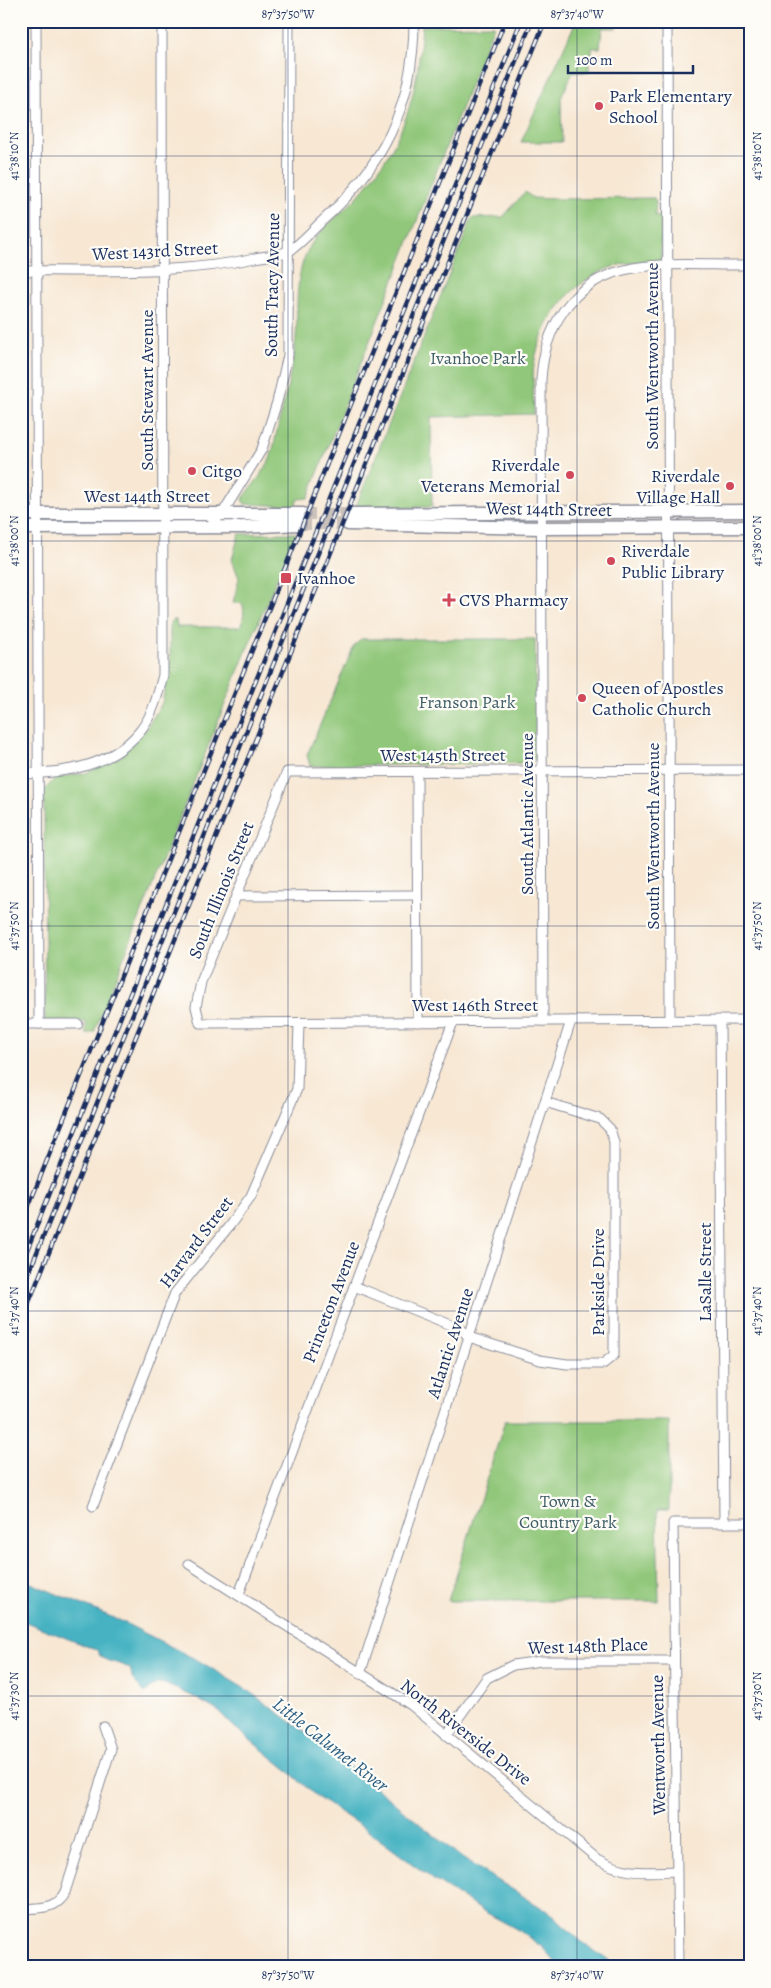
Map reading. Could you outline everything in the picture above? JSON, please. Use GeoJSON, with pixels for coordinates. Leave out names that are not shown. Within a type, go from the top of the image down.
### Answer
{"type":"FeatureCollection","features":[{"type":"Feature","properties":{"kind":"street"},"geometry":{"type":"LineString","coordinates":[[36,21],[39,1024]]}},
{"type":"Feature","properties":{"kind":"street","name":"South Stewart Avenue"},"geometry":{"type":"LineString","coordinates":[[38,774],[69,771],[100,762],[123,746],[140,731],[155,706],[163,675],[164,270],[162,21]]}},
{"type":"Feature","properties":{"kind":"street","name":"South Tracy Avenue"},"geometry":{"type":"LineString","coordinates":[[208,527],[222,514],[262,449],[284,379],[288,355],[290,334],[289,21]]}},
{"type":"Feature","properties":{"kind":"street"},"geometry":{"type":"LineString","coordinates":[[289,251],[354,190],[388,140],[402,107],[409,84],[413,62],[414,21]]}},
{"type":"Feature","properties":{"kind":"street","name":"South Wentworth Avenue"},"geometry":{"type":"LineString","coordinates":[[668,21],[670,1021]]}},
{"type":"Feature","properties":{"kind":"street","name":"West 143rd Street"},"geometry":{"type":"LineString","coordinates":[[21,271],[164,270],[233,263],[289,251]]}},
{"type":"Feature","properties":{"kind":"street"},"geometry":{"type":"LineString","coordinates":[[668,266],[750,265]]}},
{"type":"Feature","properties":{"kind":"street","name":"South Atlantic Avenue"},"geometry":{"type":"LineString","coordinates":[[543,1021],[542,366],[548,340],[554,325],[562,310],[575,296],[607,276],[631,269],[668,266]]}},
{"type":"Feature","properties":{"kind":"street","name":"West 144th Street"},"geometry":{"type":"LineString","coordinates":[[349,519],[437,519],[543,512],[750,511]]}},
{"type":"Feature","properties":{"kind":"street","name":"West 144th Street"},"geometry":{"type":"LineString","coordinates":[[21,514],[222,514],[301,519],[208,527],[21,528]]}},
{"type":"Feature","properties":{"kind":"street","name":"West 144th Street"},"geometry":{"type":"LineString","coordinates":[[437,519],[543,528],[750,527]]}},
{"type":"Feature","properties":{"kind":"street","name":"West 145th Street"},"geometry":{"type":"LineString","coordinates":[[287,772],[750,770]]}},
{"type":"Feature","properties":{"kind":"street","name":"South Illinois Street"},"geometry":{"type":"LineString","coordinates":[[200,1023],[196,1007],[201,982],[287,772]]}},
{"type":"Feature","properties":{"kind":"street"},"geometry":{"type":"LineString","coordinates":[[417,772],[418,1022]]}},
{"type":"Feature","properties":{"kind":"street"},"geometry":{"type":"LineString","coordinates":[[21,774],[38,774]]}},
{"type":"Feature","properties":{"kind":"street"},"geometry":{"type":"LineString","coordinates":[[236,896],[417,895]]}},
{"type":"Feature","properties":{"kind":"street","name":"LaSalle Street"},"geometry":{"type":"LineString","coordinates":[[720,1020],[724,1522]]}},
{"type":"Feature","properties":{"kind":"street","name":"West 146th Street"},"geometry":{"type":"LineString","coordinates":[[200,1023],[750,1020]]}},
{"type":"Feature","properties":{"kind":"street","name":"Atlantic Avenue"},"geometry":{"type":"LineString","coordinates":[[360,1674],[571,1021]]}},
{"type":"Feature","properties":{"kind":"street","name":"Princeton Avenue"},"geometry":{"type":"LineString","coordinates":[[239,1594],[453,1022]]}},
{"type":"Feature","properties":{"kind":"street","name":"Harvard Street"},"geometry":{"type":"LineString","coordinates":[[94,1506],[175,1293],[251,1196],[297,1088],[299,1023]]}},
{"type":"Feature","properties":{"kind":"street"},"geometry":{"type":"LineString","coordinates":[[21,1024],[78,1024]]}},
{"type":"Feature","properties":{"kind":"street","name":"Parkside Drive"},"geometry":{"type":"LineString","coordinates":[[469,1336],[540,1360],[567,1364],[603,1364],[614,1355],[614,1142],[610,1129],[600,1119],[545,1102]]}},
{"type":"Feature","properties":{"kind":"street"},"geometry":{"type":"LineString","coordinates":[[354,1286],[460,1329],[469,1336]]}},
{"type":"Feature","properties":{"kind":"street"},"geometry":{"type":"LineString","coordinates":[[724,1522],[750,1523]]}},
{"type":"Feature","properties":{"kind":"street","name":"Wentworth Avenue"},"geometry":{"type":"LineString","coordinates":[[678,1967],[673,1523],[724,1522]]}},
{"type":"Feature","properties":{"kind":"street","name":"North Riverside Drive"},"geometry":{"type":"LineString","coordinates":[[189,1564],[411,1705],[605,1864],[612,1868],[631,1872],[676,1871]]}},
{"type":"Feature","properties":{"kind":"street","name":"West 148th Place"},"geometry":{"type":"LineString","coordinates":[[446,1735],[488,1678],[513,1665],[541,1661],[674,1660]]}},
{"type":"Feature","properties":{"kind":"street"},"geometry":{"type":"LineString","coordinates":[[21,1909],[48,1907],[60,1902],[111,1749],[103,1726]]}},
{"type":"Feature","properties":{"kind":"green space"},"geometry":{"type":"Polygon","coordinates":[[[576,21],[618,21],[616,28],[602,28],[600,48],[592,48],[592,58],[589,59],[589,72],[573,72],[561,98],[562,142],[521,142],[576,21]]]}},
{"type":"Feature","properties":{"kind":"green space"},"geometry":{"type":"Polygon","coordinates":[[[494,25],[308,498],[298,499],[295,506],[245,504],[242,500],[261,475],[270,459],[274,446],[293,359],[299,280],[304,258],[319,233],[358,196],[388,156],[406,117],[412,96],[417,75],[422,26],[494,25]]]}},
{"type":"Feature","properties":{"kind":"green space","name":"Ivanhoe Park"},"geometry":{"type":"Polygon","coordinates":[[[525,192],[533,198],[554,199],[654,198],[656,202],[655,216],[661,216],[661,261],[615,266],[599,272],[585,281],[561,304],[544,332],[534,364],[534,414],[431,417],[432,507],[355,508],[472,218],[503,217],[525,192]]]}},
{"type":"Feature","properties":{"kind":"green space"},"geometry":{"type":"Polygon","coordinates":[[[296,533],[241,664],[94,1032],[86,1034],[86,1022],[45,1021],[44,791],[55,778],[86,773],[120,757],[146,729],[162,703],[170,663],[170,623],[172,620],[176,620],[177,627],[240,627],[244,609],[242,603],[233,603],[239,578],[232,560],[239,534],[296,533]]]}},
{"type":"Feature","properties":{"kind":"green space","name":"Franson Park"},"geometry":{"type":"Polygon","coordinates":[[[361,639],[535,639],[536,757],[531,763],[310,766],[307,755],[354,646],[361,639]]]}},
{"type":"Feature","properties":{"kind":"green space","name":"Town & Country Park"},"geometry":{"type":"Polygon","coordinates":[[[505,1421],[669,1421],[669,1510],[657,1510],[659,1601],[448,1601],[505,1421]]]}},
{"type":"Feature","properties":{"kind":"water"},"geometry":{"type":"Polygon","coordinates":[[[21,1579],[121,1621],[201,1662],[247,1690],[319,1742],[462,1858],[547,1911],[581,1941],[617,1967],[560,1967],[542,1947],[520,1931],[478,1908],[434,1880],[364,1828],[317,1797],[218,1711],[192,1696],[165,1684],[157,1683],[145,1693],[133,1679],[129,1668],[105,1660],[97,1650],[21,1620],[21,1579]]]}},
{"type":"Feature","properties":{"kind":"tunnel"},"geometry":{"type":"LineString","coordinates":[[303,514],[351,514]]}},
{"type":"Feature","properties":{"kind":"tunnel"},"geometry":{"type":"LineString","coordinates":[[299,524],[348,524]]}},
{"type":"Feature","properties":{"kind":"railway"},"geometry":{"type":"LineString","coordinates":[[21,1225],[505,21]]}},
{"type":"Feature","properties":{"kind":"railway"},"geometry":{"type":"LineString","coordinates":[[21,1265],[521,21]]}},
{"type":"Feature","properties":{"kind":"railway"},"geometry":{"type":"LineString","coordinates":[[21,1292],[532,21]]}},
{"type":"Feature","properties":{"kind":"railway"},"geometry":{"type":"LineString","coordinates":[[21,1322],[545,21]]}},
{"type":"Feature","properties":{"kind":"place","name":"Park Elementary School"},"geometry":{"type":"Point","coordinates":[599,106]}},
{"type":"Feature","properties":{"kind":"place","name":"Citgo"},"geometry":{"type":"Point","coordinates":[192,471]}},
{"type":"Feature","properties":{"kind":"place","name":"Riverdale Veterans Memorial"},"geometry":{"type":"Point","coordinates":[570,475]}},
{"type":"Feature","properties":{"kind":"place","name":"Riverdale Village Hall"},"geometry":{"type":"Point","coordinates":[730,486]}},
{"type":"Feature","properties":{"kind":"place","name":"Riverdale Public Library"},"geometry":{"type":"Point","coordinates":[611,561]}},
{"type":"Feature","properties":{"kind":"place","name":"Ivanhoe"},"geometry":{"type":"Point","coordinates":[286,578]}},
{"type":"Feature","properties":{"kind":"place","name":"CVS Pharmacy"},"geometry":{"type":"Point","coordinates":[449,600]}},
{"type":"Feature","properties":{"kind":"place","name":"Queen of Apostles Catholic Church"},"geometry":{"type":"Point","coordinates":[582,698]}},
{"type":"Feature","properties":{"kind":"water label","name":"Little Calumet River"},"geometry":{"type":"Point","coordinates":[331,1744]}}]}
